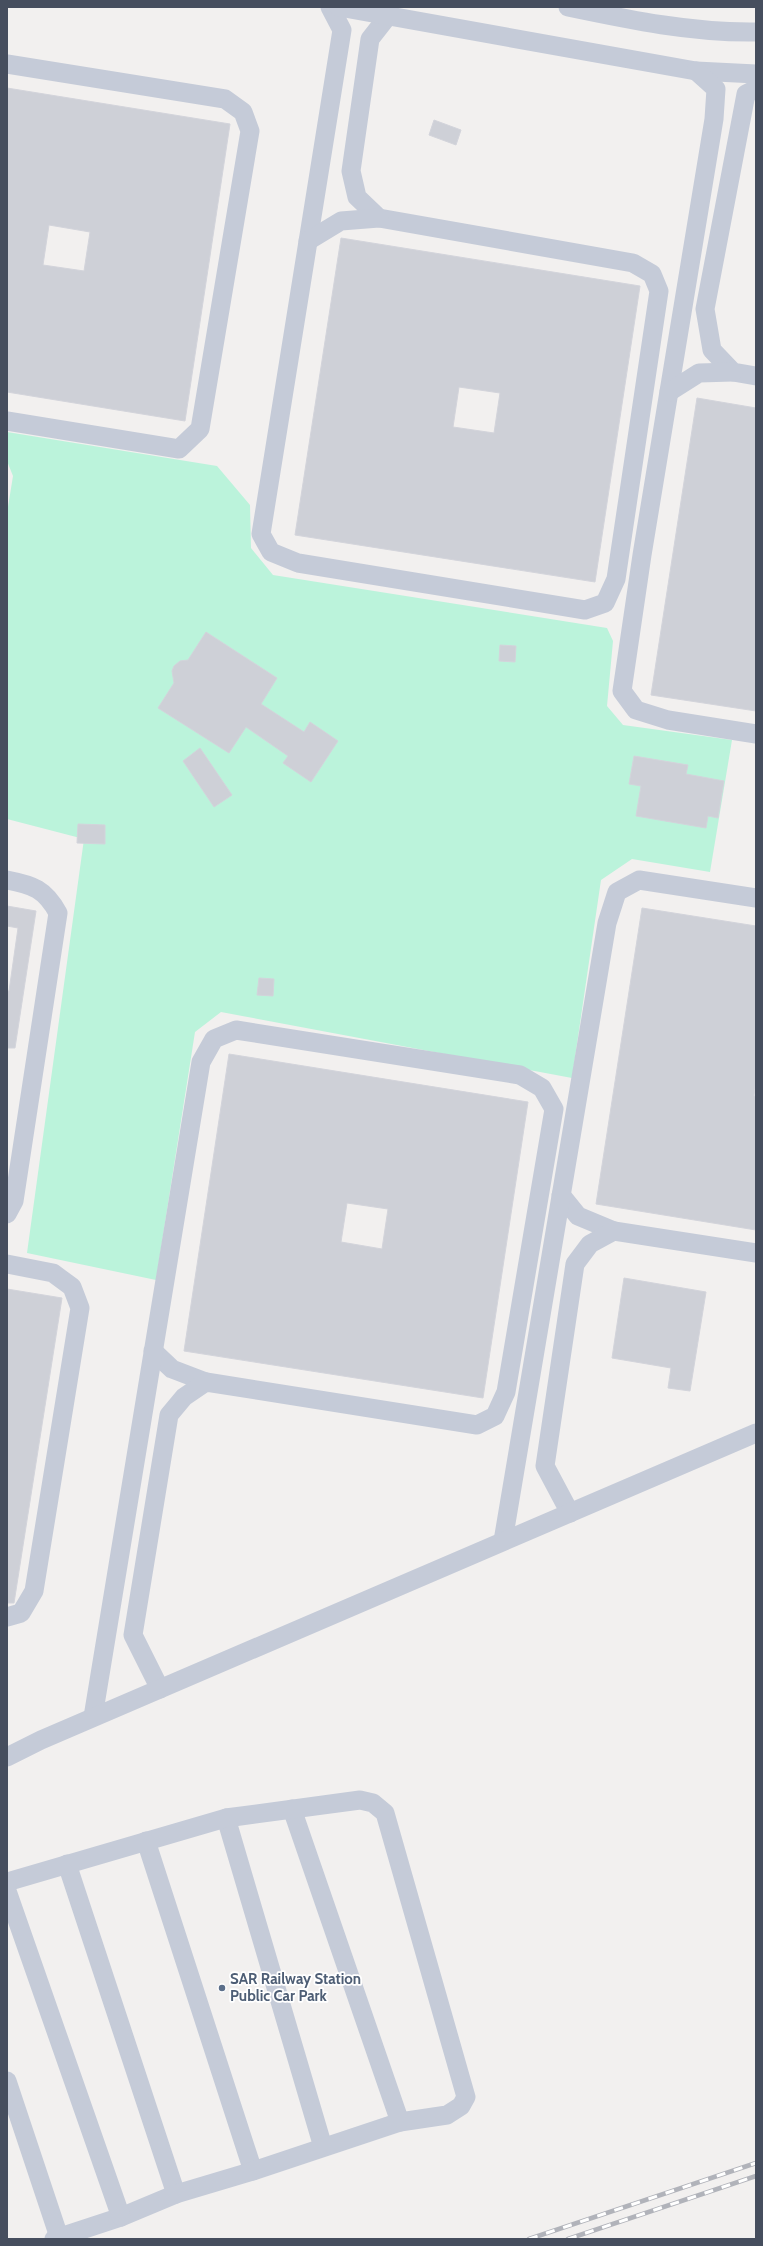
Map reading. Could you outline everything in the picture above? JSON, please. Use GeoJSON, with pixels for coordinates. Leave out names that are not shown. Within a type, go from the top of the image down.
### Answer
{"type":"FeatureCollection","features":[{"type":"Feature","properties":{"kind":"street"},"geometry":{"type":"LineString","coordinates":[[308,241],[341,221],[379,218],[633,263],[652,274],[659,291],[658,299],[616,579],[605,603],[585,610],[298,563],[271,552],[262,534],[308,241],[342,30],[330,7]]}},
{"type":"Feature","properties":{"kind":"street"},"geometry":{"type":"LineString","coordinates":[[339,7],[696,71],[756,74]]}},
{"type":"Feature","properties":{"kind":"street"},"geometry":{"type":"LineString","coordinates":[[568,7],[624,13],[724,33],[756,32]]}},
{"type":"Feature","properties":{"kind":"street"},"geometry":{"type":"LineString","coordinates":[[379,218],[357,196],[351,171],[370,39],[388,16]]}},
{"type":"Feature","properties":{"kind":"street"},"geometry":{"type":"LineString","coordinates":[[7,64],[225,99],[243,112],[250,131],[200,429],[179,449],[7,421]]}},
{"type":"Feature","properties":{"kind":"street"},"geometry":{"type":"LineString","coordinates":[[696,71],[716,89],[715,104],[622,691],[636,710],[668,720],[756,734]]}},
{"type":"Feature","properties":{"kind":"street"},"geometry":{"type":"LineString","coordinates":[[733,372],[712,350],[705,309],[746,94],[756,89]]}},
{"type":"Feature","properties":{"kind":"street"},"geometry":{"type":"LineString","coordinates":[[669,392],[699,373],[733,372],[756,376]]}},
{"type":"Feature","properties":{"kind":"street"},"geometry":{"type":"LineString","coordinates":[[7,880],[28,884],[50,898],[58,912],[14,1201],[7,1214]]}},
{"type":"Feature","properties":{"kind":"street"},"geometry":{"type":"LineString","coordinates":[[503,1541],[607,923],[617,892],[639,880],[756,898]]}},
{"type":"Feature","properties":{"kind":"street"},"geometry":{"type":"LineString","coordinates":[[93,1717],[153,1351],[201,1062],[214,1039],[236,1030],[520,1075],[542,1088],[554,1110],[506,1392],[495,1416],[477,1425],[206,1382],[172,1370],[153,1351]]}},
{"type":"Feature","properties":{"kind":"street"},"geometry":{"type":"LineString","coordinates":[[561,1195],[578,1216],[614,1230],[756,1253]]}},
{"type":"Feature","properties":{"kind":"street"},"geometry":{"type":"LineString","coordinates":[[570,1513],[544,1466],[575,1264],[590,1244],[614,1230]]}},
{"type":"Feature","properties":{"kind":"street"},"geometry":{"type":"LineString","coordinates":[[7,1264],[53,1273],[72,1287],[80,1308],[34,1591],[21,1613],[7,1617]]}},
{"type":"Feature","properties":{"kind":"street"},"geometry":{"type":"LineString","coordinates":[[160,1688],[133,1635],[169,1415],[184,1397],[206,1382]]}},
{"type":"Feature","properties":{"kind":"street"},"geometry":{"type":"LineString","coordinates":[[7,1757],[41,1740],[160,1688],[756,1433]]}},
{"type":"Feature","properties":{"kind":"street"},"geometry":{"type":"LineString","coordinates":[[7,1746],[41,1740]]}},
{"type":"Feature","properties":{"kind":"street"},"geometry":{"type":"LineString","coordinates":[[7,1882],[226,1818],[360,1800],[373,1803],[385,1813],[466,2097],[462,2106],[447,2115],[400,2122],[253,2171],[176,2194],[122,2217],[56,2238],[7,2081]]}},
{"type":"Feature","properties":{"kind":"street"},"geometry":{"type":"LineString","coordinates":[[292,1809],[400,2122]]}},
{"type":"Feature","properties":{"kind":"street"},"geometry":{"type":"LineString","coordinates":[[226,1818],[323,2147]]}},
{"type":"Feature","properties":{"kind":"street"},"geometry":{"type":"LineString","coordinates":[[146,1841],[253,2171]]}},
{"type":"Feature","properties":{"kind":"street"},"geometry":{"type":"LineString","coordinates":[[67,1864],[176,2194]]}},
{"type":"Feature","properties":{"kind":"street"},"geometry":{"type":"LineString","coordinates":[[7,1891],[122,2217]]}},
{"type":"Feature","properties":{"kind":"green space"},"geometry":{"type":"Polygon","coordinates":[[[7,432],[217,466],[250,505],[251,548],[273,575],[607,628],[613,641],[607,706],[623,725],[732,740],[710,872],[632,859],[601,880],[572,1078],[221,1012],[195,1032],[156,1280],[27,1253],[84,839],[7,819],[7,513],[13,476],[7,461],[7,432]]]}},
{"type":"Feature","properties":{"kind":"building"},"geometry":{"type":"Polygon","coordinates":[[[7,88],[230,124],[185,421],[7,392],[7,88]],[[49,225],[43,265],[84,271],[90,232],[49,225]]]}},
{"type":"Feature","properties":{"kind":"building"},"geometry":{"type":"Polygon","coordinates":[[[434,120],[461,130],[456,145],[429,135],[434,120]]]}},
{"type":"Feature","properties":{"kind":"building"},"geometry":{"type":"Polygon","coordinates":[[[341,238],[640,286],[595,582],[295,535],[341,238]],[[459,387],[453,427],[494,433],[500,393],[459,387]]]}},
{"type":"Feature","properties":{"kind":"building"},"geometry":{"type":"Polygon","coordinates":[[[697,398],[756,408],[756,711],[651,695],[697,398]]]}},
{"type":"Feature","properties":{"kind":"building"},"geometry":{"type":"Polygon","coordinates":[[[206,632],[277,678],[261,704],[304,732],[310,722],[338,741],[311,782],[283,763],[288,756],[246,727],[229,753],[158,708],[174,683],[172,671],[174,666],[180,661],[188,660],[206,632]]]}},
{"type":"Feature","properties":{"kind":"building"},"geometry":{"type":"Polygon","coordinates":[[[500,645],[516,646],[515,662],[499,661],[500,645]]]}},
{"type":"Feature","properties":{"kind":"building"},"geometry":{"type":"Polygon","coordinates":[[[200,748],[232,795],[214,807],[183,761],[200,748]]]}},
{"type":"Feature","properties":{"kind":"building"},"geometry":{"type":"Polygon","coordinates":[[[634,756],[688,765],[686,774],[724,781],[718,818],[708,816],[706,828],[636,816],[641,786],[629,784],[634,756]]]}},
{"type":"Feature","properties":{"kind":"building"},"geometry":{"type":"Polygon","coordinates":[[[78,824],[105,825],[105,844],[77,843],[78,824]]]}},
{"type":"Feature","properties":{"kind":"building"},"geometry":{"type":"Polygon","coordinates":[[[7,906],[36,911],[15,1048],[7,1048],[7,991],[9,991],[18,928],[7,926],[7,906]]]}},
{"type":"Feature","properties":{"kind":"building"},"geometry":{"type":"Polygon","coordinates":[[[642,908],[756,926],[756,1081],[754,1096],[756,1096],[756,1230],[596,1204],[642,908]]]}},
{"type":"Feature","properties":{"kind":"building"},"geometry":{"type":"Polygon","coordinates":[[[259,978],[274,979],[273,996],[257,995],[259,978]]]}},
{"type":"Feature","properties":{"kind":"building"},"geometry":{"type":"Polygon","coordinates":[[[229,1054],[528,1102],[483,1398],[184,1351],[229,1054]],[[347,1203],[341,1242],[382,1249],[388,1209],[347,1203]]]}},
{"type":"Feature","properties":{"kind":"building"},"geometry":{"type":"Polygon","coordinates":[[[624,1278],[706,1292],[690,1391],[668,1388],[671,1368],[612,1358],[624,1278]]]}},
{"type":"Feature","properties":{"kind":"building"},"geometry":{"type":"Polygon","coordinates":[[[7,1289],[62,1298],[14,1603],[7,1603],[7,1289]]]}},
{"type":"Feature","properties":{"kind":"railway"},"geometry":{"type":"LineString","coordinates":[[529,2239],[756,2163]]}},
{"type":"Feature","properties":{"kind":"railway"},"geometry":{"type":"LineString","coordinates":[[568,2239],[756,2176]]}},
{"type":"Feature","properties":{"kind":"place","name":"SAR Railway Station Public Car Park"},"geometry":{"type":"Point","coordinates":[222,1988]}}]}
